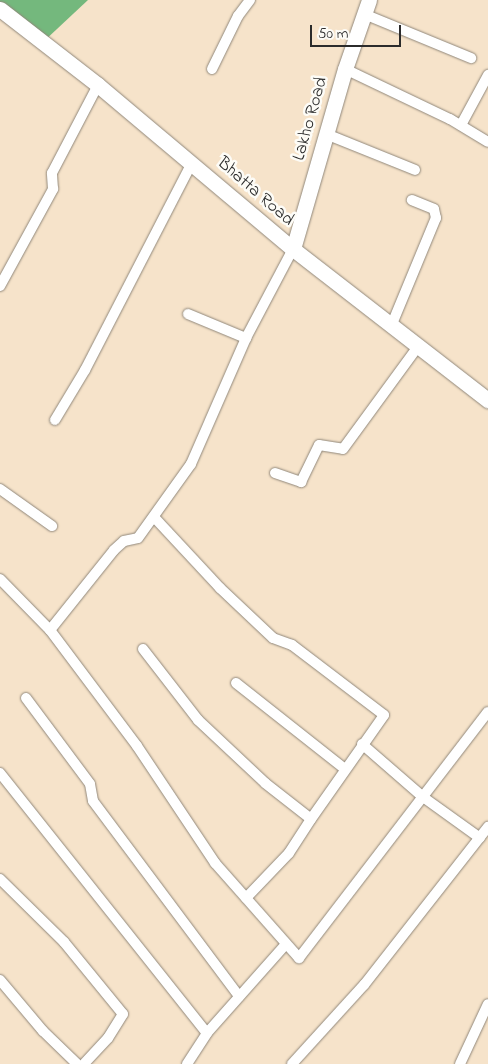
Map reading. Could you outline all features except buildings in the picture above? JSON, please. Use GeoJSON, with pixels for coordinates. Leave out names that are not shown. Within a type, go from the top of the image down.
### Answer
{"type":"FeatureCollection","features":[{"type":"Feature","properties":{"kind":"main road","name":"Lakho Road"},"geometry":{"type":"LineString","coordinates":[[293,249],[345,69],[366,7]]}},
{"type":"Feature","properties":{"kind":"main road","name":"Bhatta Road"},"geometry":{"type":"LineString","coordinates":[[0,9],[98,86],[293,249],[487,398]]}},
{"type":"Feature","properties":{"kind":"street"},"geometry":{"type":"LineString","coordinates":[[212,69],[238,16],[250,0]]}},
{"type":"Feature","properties":{"kind":"street"},"geometry":{"type":"LineString","coordinates":[[366,7],[471,58]]}},
{"type":"Feature","properties":{"kind":"street"},"geometry":{"type":"LineString","coordinates":[[345,69],[461,125],[488,142]]}},
{"type":"Feature","properties":{"kind":"street"},"geometry":{"type":"LineString","coordinates":[[461,125],[488,74]]}},
{"type":"Feature","properties":{"kind":"street"},"geometry":{"type":"LineString","coordinates":[[0,286],[53,190],[52,173],[98,86]]}},
{"type":"Feature","properties":{"kind":"street"},"geometry":{"type":"LineString","coordinates":[[326,134],[415,170]]}},
{"type":"Feature","properties":{"kind":"street"},"geometry":{"type":"LineString","coordinates":[[55,420],[85,370],[192,163]]}},
{"type":"Feature","properties":{"kind":"street"},"geometry":{"type":"LineString","coordinates":[[392,324],[436,218],[434,209],[412,200]]}},
{"type":"Feature","properties":{"kind":"street"},"geometry":{"type":"LineString","coordinates":[[50,630],[114,550],[124,541],[135,541],[192,464],[246,338],[293,249]]}},
{"type":"Feature","properties":{"kind":"street"},"geometry":{"type":"LineString","coordinates":[[188,314],[246,338]]}},
{"type":"Feature","properties":{"kind":"street"},"geometry":{"type":"LineString","coordinates":[[275,473],[302,482],[319,445],[343,449],[419,345]]}},
{"type":"Feature","properties":{"kind":"street"},"geometry":{"type":"LineString","coordinates":[[0,488],[52,526]]}},
{"type":"Feature","properties":{"kind":"street"},"geometry":{"type":"LineString","coordinates":[[154,517],[220,588],[273,638],[297,648],[384,715],[362,744],[289,854],[246,898]]}},
{"type":"Feature","properties":{"kind":"street"},"geometry":{"type":"LineString","coordinates":[[0,579],[50,630],[137,746],[215,864],[299,958],[488,712]]}},
{"type":"Feature","properties":{"kind":"street"},"geometry":{"type":"LineString","coordinates":[[143,648],[198,720],[265,783],[311,819]]}},
{"type":"Feature","properties":{"kind":"street"},"geometry":{"type":"LineString","coordinates":[[236,683],[345,769]]}},
{"type":"Feature","properties":{"kind":"street"},"geometry":{"type":"LineString","coordinates":[[26,698],[90,784],[93,802],[239,996]]}},
{"type":"Feature","properties":{"kind":"street"},"geometry":{"type":"LineString","coordinates":[[292,1064],[364,984],[485,833],[422,797],[362,744]]}},
{"type":"Feature","properties":{"kind":"street"},"geometry":{"type":"LineString","coordinates":[[0,773],[207,1034]]}},
{"type":"Feature","properties":{"kind":"street"},"geometry":{"type":"LineString","coordinates":[[0,879],[64,942],[123,1014],[108,1038],[84,1064]]}},
{"type":"Feature","properties":{"kind":"street"},"geometry":{"type":"LineString","coordinates":[[187,1064],[207,1034],[286,944]]}},
{"type":"Feature","properties":{"kind":"street"},"geometry":{"type":"LineString","coordinates":[[0,980],[43,1031],[77,1064]]}},
{"type":"Feature","properties":{"kind":"street"},"geometry":{"type":"LineString","coordinates":[[460,1064],[488,1004]]}},
{"type":"Feature","properties":{"kind":"green space"},"geometry":{"type":"Polygon","coordinates":[[[0,0],[88,0],[42,43],[0,9],[0,0]]]}}]}
